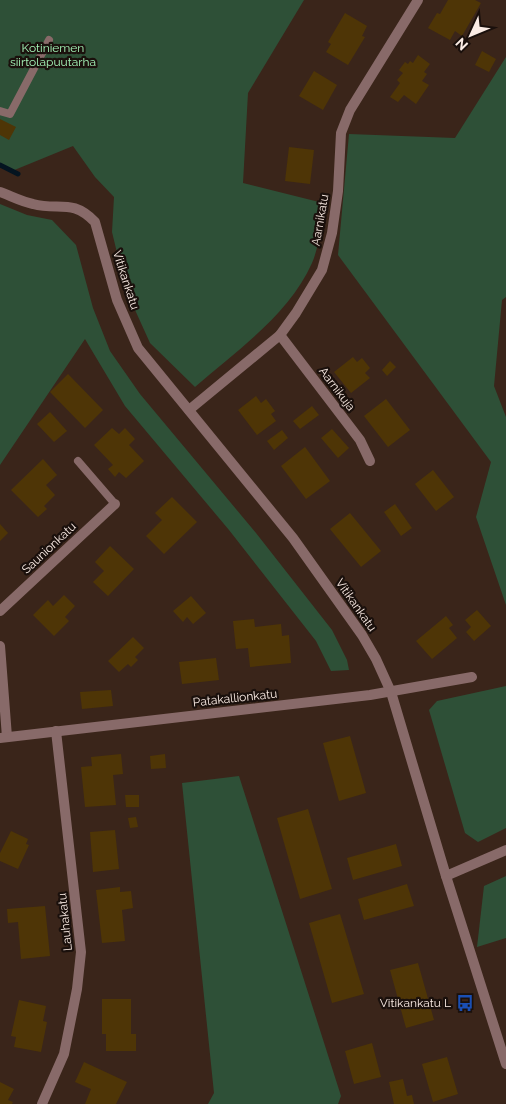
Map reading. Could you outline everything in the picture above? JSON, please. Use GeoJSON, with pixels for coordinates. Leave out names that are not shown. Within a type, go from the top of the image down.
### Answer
{"type":"FeatureCollection","features":[{"type":"Feature","properties":{"kind":"street","name":"Aarnikatu"},"geometry":{"type":"LineString","coordinates":[[189,410],[280,334],[296,313],[322,270],[332,233],[338,191],[341,133],[350,110],[418,0]]}},
{"type":"Feature","properties":{"kind":"street","name":"Vitikankatu"},"geometry":{"type":"LineString","coordinates":[[0,192],[34,205],[76,208],[87,213],[95,222],[117,300],[138,348],[299,546],[362,636],[391,692],[446,876],[506,1064]]}},
{"type":"Feature","properties":{"kind":"street","name":"Aarnikuja"},"geometry":{"type":"LineString","coordinates":[[280,334],[360,440],[370,461]]}},
{"type":"Feature","properties":{"kind":"street","name":"Saunionkatu"},"geometry":{"type":"LineString","coordinates":[[0,611],[115,504]]}},
{"type":"Feature","properties":{"kind":"street"},"geometry":{"type":"LineString","coordinates":[[0,646],[3,737]]}},
{"type":"Feature","properties":{"kind":"street","name":"Patakallionkatu"},"geometry":{"type":"LineString","coordinates":[[3,737],[370,696],[472,678]]}},
{"type":"Feature","properties":{"kind":"street","name":"Lauhakatu"},"geometry":{"type":"LineString","coordinates":[[42,1104],[64,1054],[77,989],[81,952],[56,731]]}},
{"type":"Feature","properties":{"kind":"street"},"geometry":{"type":"LineString","coordinates":[[446,876],[506,850]]}},
{"type":"Feature","properties":{"kind":"lane"},"geometry":{"type":"LineString","coordinates":[[0,111],[10,114],[48,40]]}},
{"type":"Feature","properties":{"kind":"lane"},"geometry":{"type":"LineString","coordinates":[[78,461],[115,504]]}},
{"type":"Feature","properties":{"kind":"green space","name":"Kotiniemen siirtolapuutarha"},"geometry":{"type":"Polygon","coordinates":[[[0,0],[304,0],[248,93],[243,183],[327,204],[317,249],[302,282],[276,315],[261,331],[195,387],[150,343],[126,290],[112,232],[114,197],[95,177],[73,146],[12,171],[0,165],[0,0]]]}},
{"type":"Feature","properties":{"kind":"green space"},"geometry":{"type":"Polygon","coordinates":[[[506,57],[506,297],[502,300],[494,386],[506,417],[506,605],[476,517],[491,462],[338,255],[349,134],[455,138],[506,57]]]}},
{"type":"Feature","properties":{"kind":"green space"},"geometry":{"type":"Polygon","coordinates":[[[0,204],[27,215],[52,220],[76,245],[93,308],[110,351],[140,394],[256,533],[332,630],[347,660],[349,670],[331,671],[316,641],[229,530],[125,406],[85,339],[0,465],[0,204]]]}},
{"type":"Feature","properties":{"kind":"green space"},"geometry":{"type":"Polygon","coordinates":[[[506,686],[506,828],[478,842],[465,833],[429,710],[437,701],[506,686]]]}},
{"type":"Feature","properties":{"kind":"green space"},"geometry":{"type":"Polygon","coordinates":[[[239,776],[341,1096],[338,1104],[208,1104],[214,1093],[182,783],[239,776]]]}},
{"type":"Feature","properties":{"kind":"green space"},"geometry":{"type":"Polygon","coordinates":[[[506,876],[506,938],[477,947],[484,886],[506,876]]]}},
{"type":"Feature","properties":{"kind":"building"},"geometry":{"type":"Polygon","coordinates":[[[448,0],[475,0],[481,3],[462,36],[455,31],[450,40],[428,28],[437,13],[440,14],[448,0]]]}},
{"type":"Feature","properties":{"kind":"building"},"geometry":{"type":"Polygon","coordinates":[[[345,13],[367,26],[362,36],[365,37],[348,65],[326,52],[331,44],[328,42],[345,13]]]}},
{"type":"Feature","properties":{"kind":"building"},"geometry":{"type":"Polygon","coordinates":[[[482,51],[496,59],[489,72],[475,65],[482,51]]]}},
{"type":"Feature","properties":{"kind":"building"},"geometry":{"type":"Polygon","coordinates":[[[418,55],[430,64],[424,72],[427,74],[422,81],[429,85],[416,104],[404,95],[398,102],[390,97],[400,83],[397,80],[403,73],[399,70],[405,62],[408,64],[410,61],[413,63],[418,55]]]}},
{"type":"Feature","properties":{"kind":"building"},"geometry":{"type":"Polygon","coordinates":[[[314,71],[337,85],[323,110],[299,96],[314,71]]]}},
{"type":"Feature","properties":{"kind":"building"},"geometry":{"type":"Polygon","coordinates":[[[0,119],[16,127],[9,140],[0,135],[0,119]]]}},
{"type":"Feature","properties":{"kind":"building"},"geometry":{"type":"Polygon","coordinates":[[[289,147],[314,150],[310,184],[285,181],[289,147]]]}},
{"type":"Feature","properties":{"kind":"building"},"geometry":{"type":"Polygon","coordinates":[[[353,357],[357,362],[362,358],[370,368],[365,373],[370,378],[351,393],[334,372],[353,357]]]}},
{"type":"Feature","properties":{"kind":"building"},"geometry":{"type":"Polygon","coordinates":[[[390,361],[396,367],[387,376],[382,370],[390,361]]]}},
{"type":"Feature","properties":{"kind":"building"},"geometry":{"type":"Polygon","coordinates":[[[68,374],[103,410],[85,428],[50,392],[68,374]]]}},
{"type":"Feature","properties":{"kind":"building"},"geometry":{"type":"Polygon","coordinates":[[[256,396],[261,403],[266,399],[275,411],[271,414],[276,421],[257,435],[238,410],[256,396]]]}},
{"type":"Feature","properties":{"kind":"building"},"geometry":{"type":"Polygon","coordinates":[[[386,399],[410,430],[388,447],[364,416],[386,399]]]}},
{"type":"Feature","properties":{"kind":"building"},"geometry":{"type":"Polygon","coordinates":[[[312,406],[319,415],[300,429],[293,421],[312,406]]]}},
{"type":"Feature","properties":{"kind":"building"},"geometry":{"type":"Polygon","coordinates":[[[50,412],[67,431],[54,442],[37,424],[50,412]]]}},
{"type":"Feature","properties":{"kind":"building"},"geometry":{"type":"Polygon","coordinates":[[[112,428],[119,434],[125,428],[135,439],[129,445],[144,461],[126,478],[119,472],[115,477],[108,469],[113,465],[94,445],[112,428]]]}},
{"type":"Feature","properties":{"kind":"building"},"geometry":{"type":"Polygon","coordinates":[[[332,429],[349,448],[338,458],[321,438],[332,429]]]}},
{"type":"Feature","properties":{"kind":"building"},"geometry":{"type":"Polygon","coordinates":[[[282,430],[288,438],[274,450],[267,441],[282,430]]]}},
{"type":"Feature","properties":{"kind":"building"},"geometry":{"type":"Polygon","coordinates":[[[305,447],[330,481],[306,499],[281,466],[305,447]]]}},
{"type":"Feature","properties":{"kind":"building"},"geometry":{"type":"Polygon","coordinates":[[[43,459],[57,475],[46,485],[55,495],[44,506],[47,509],[38,517],[11,490],[43,459]]]}},
{"type":"Feature","properties":{"kind":"building"},"geometry":{"type":"Polygon","coordinates":[[[433,470],[454,497],[436,511],[415,484],[433,470]]]}},
{"type":"Feature","properties":{"kind":"building"},"geometry":{"type":"Polygon","coordinates":[[[172,497],[197,522],[164,554],[146,536],[162,520],[155,513],[172,497]]]}},
{"type":"Feature","properties":{"kind":"building"},"geometry":{"type":"Polygon","coordinates":[[[395,504],[412,528],[401,536],[384,512],[395,504]]]}},
{"type":"Feature","properties":{"kind":"building"},"geometry":{"type":"Polygon","coordinates":[[[350,513],[381,551],[361,567],[330,529],[350,513]]]}},
{"type":"Feature","properties":{"kind":"building"},"geometry":{"type":"Polygon","coordinates":[[[0,524],[8,533],[0,541],[0,524]]]}},
{"type":"Feature","properties":{"kind":"building"},"geometry":{"type":"Polygon","coordinates":[[[110,546],[134,569],[108,596],[93,582],[104,571],[95,562],[110,546]]]}},
{"type":"Feature","properties":{"kind":"building"},"geometry":{"type":"Polygon","coordinates":[[[64,595],[75,606],[65,617],[69,621],[54,636],[33,615],[48,600],[53,606],[64,595]]]}},
{"type":"Feature","properties":{"kind":"building"},"geometry":{"type":"Polygon","coordinates":[[[191,596],[206,613],[193,624],[187,617],[183,622],[173,611],[191,596]]]}},
{"type":"Feature","properties":{"kind":"building"},"geometry":{"type":"Polygon","coordinates":[[[477,610],[491,626],[474,641],[466,632],[471,627],[465,620],[477,610]]]}},
{"type":"Feature","properties":{"kind":"building"},"geometry":{"type":"Polygon","coordinates":[[[446,616],[453,625],[449,628],[457,638],[432,659],[416,641],[446,616]]]}},
{"type":"Feature","properties":{"kind":"building"},"geometry":{"type":"Polygon","coordinates":[[[254,619],[255,627],[281,624],[282,636],[289,635],[291,663],[250,667],[248,648],[236,649],[233,621],[254,619]]]}},
{"type":"Feature","properties":{"kind":"building"},"geometry":{"type":"Polygon","coordinates":[[[133,637],[144,648],[135,657],[138,660],[131,667],[128,664],[119,672],[108,661],[133,637]]]}},
{"type":"Feature","properties":{"kind":"building"},"geometry":{"type":"Polygon","coordinates":[[[216,658],[219,680],[182,684],[179,662],[216,658]]]}},
{"type":"Feature","properties":{"kind":"building"},"geometry":{"type":"Polygon","coordinates":[[[111,690],[113,706],[82,709],[80,692],[111,690]]]}},
{"type":"Feature","properties":{"kind":"building"},"geometry":{"type":"Polygon","coordinates":[[[350,736],[366,793],[339,801],[323,743],[350,736]]]}},
{"type":"Feature","properties":{"kind":"building"},"geometry":{"type":"Polygon","coordinates":[[[121,754],[123,774],[113,775],[116,805],[85,807],[81,767],[92,766],[91,757],[121,754]]]}},
{"type":"Feature","properties":{"kind":"building"},"geometry":{"type":"Polygon","coordinates":[[[165,754],[166,768],[151,769],[150,756],[165,754]]]}},
{"type":"Feature","properties":{"kind":"building"},"geometry":{"type":"Polygon","coordinates":[[[125,795],[139,795],[139,807],[126,807],[125,795]]]}},
{"type":"Feature","properties":{"kind":"building"},"geometry":{"type":"Polygon","coordinates":[[[308,809],[332,889],[300,899],[277,818],[308,809]]]}},
{"type":"Feature","properties":{"kind":"building"},"geometry":{"type":"Polygon","coordinates":[[[136,817],[138,827],[130,828],[128,818],[136,817]]]}},
{"type":"Feature","properties":{"kind":"building"},"geometry":{"type":"Polygon","coordinates":[[[115,830],[119,869],[93,872],[90,832],[115,830]]]}},
{"type":"Feature","properties":{"kind":"building"},"geometry":{"type":"Polygon","coordinates":[[[11,831],[28,839],[26,844],[29,845],[18,869],[0,861],[0,853],[11,831]]]}},
{"type":"Feature","properties":{"kind":"building"},"geometry":{"type":"Polygon","coordinates":[[[396,844],[402,866],[353,880],[347,858],[396,844]]]}},
{"type":"Feature","properties":{"kind":"building"},"geometry":{"type":"Polygon","coordinates":[[[407,884],[414,906],[364,920],[358,899],[407,884]]]}},
{"type":"Feature","properties":{"kind":"building"},"geometry":{"type":"Polygon","coordinates":[[[120,887],[120,892],[131,891],[133,908],[122,910],[125,941],[102,943],[96,890],[120,887]]]}},
{"type":"Feature","properties":{"kind":"building"},"geometry":{"type":"Polygon","coordinates":[[[45,906],[50,956],[21,959],[18,922],[8,923],[7,909],[45,906]]]}},
{"type":"Feature","properties":{"kind":"building"},"geometry":{"type":"Polygon","coordinates":[[[340,914],[364,994],[332,1003],[309,923],[340,914]]]}},
{"type":"Feature","properties":{"kind":"building"},"geometry":{"type":"Polygon","coordinates":[[[418,963],[434,1020],[406,1028],[390,970],[418,963]]]}},
{"type":"Feature","properties":{"kind":"building"},"geometry":{"type":"Polygon","coordinates":[[[102,999],[131,999],[131,1034],[136,1034],[136,1051],[106,1051],[106,1034],[102,1034],[102,999]]]}},
{"type":"Feature","properties":{"kind":"building"},"geometry":{"type":"Polygon","coordinates":[[[19,1000],[46,1006],[43,1021],[47,1022],[41,1052],[14,1047],[16,1037],[11,1036],[19,1000]]]}},
{"type":"Feature","properties":{"kind":"building"},"geometry":{"type":"Polygon","coordinates":[[[372,1043],[381,1077],[354,1084],[345,1051],[372,1043]]]}},
{"type":"Feature","properties":{"kind":"building"},"geometry":{"type":"Polygon","coordinates":[[[447,1057],[458,1094],[433,1102],[422,1064],[447,1057]]]}},
{"type":"Feature","properties":{"kind":"building"},"geometry":{"type":"Polygon","coordinates":[[[84,1062],[127,1082],[116,1104],[85,1104],[91,1089],[75,1082],[84,1062]]]}},
{"type":"Feature","properties":{"kind":"building"},"geometry":{"type":"Polygon","coordinates":[[[403,1079],[407,1096],[412,1095],[414,1104],[394,1104],[389,1082],[403,1079]]]}},
{"type":"Feature","properties":{"kind":"building"},"geometry":{"type":"Polygon","coordinates":[[[0,1082],[14,1089],[8,1100],[13,1102],[12,1104],[0,1104],[0,1082]]]}},
{"type":"Feature","properties":{"kind":"waterway"},"geometry":{"type":"LineString","coordinates":[[0,165],[18,174]]}},
{"type":"Feature","properties":{"kind":"place","name":"Vitikankatu L"},"geometry":{"type":"Point","coordinates":[465,1003]}}]}
